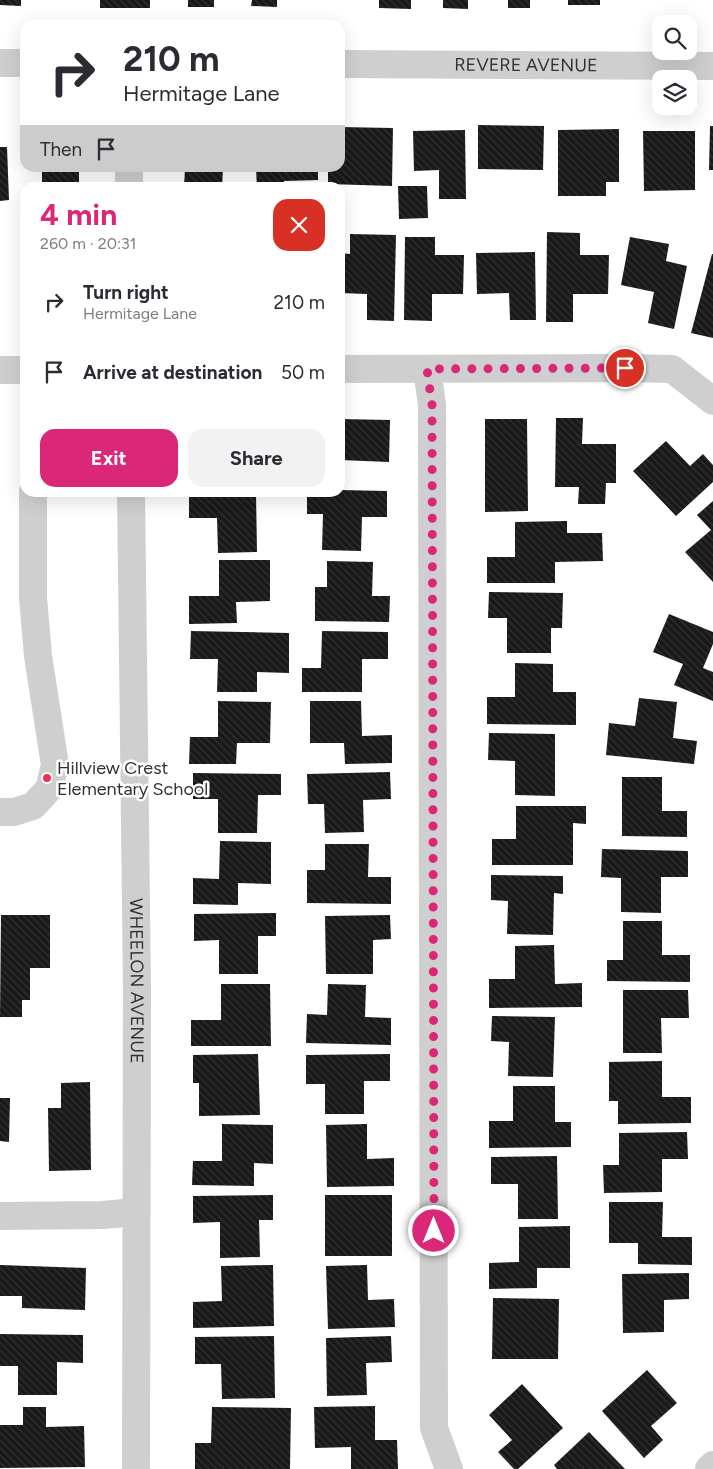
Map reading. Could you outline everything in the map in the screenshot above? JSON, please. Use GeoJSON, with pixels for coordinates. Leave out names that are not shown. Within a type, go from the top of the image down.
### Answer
{"type":"FeatureCollection","features":[{"type":"Feature","properties":{"kind":"street"},"geometry":{"type":"LineString","coordinates":[[0,63],[20,63]]}},
{"type":"Feature","properties":{"kind":"street","name":"REVERE AVENUE"},"geometry":{"type":"LineString","coordinates":[[345,64],[713,66]]}},
{"type":"Feature","properties":{"kind":"street"},"geometry":{"type":"LineString","coordinates":[[345,369],[672,369],[713,400]]}},
{"type":"Feature","properties":{"kind":"street"},"geometry":{"type":"LineString","coordinates":[[427,369],[432,405],[434,1428],[449,1469]]}},
{"type":"Feature","properties":{"kind":"street"},"geometry":{"type":"LineString","coordinates":[[0,370],[20,370]]}},
{"type":"Feature","properties":{"kind":"street"},"geometry":{"type":"LineString","coordinates":[[0,812],[14,812],[33,806],[50,789],[55,765],[38,656],[34,607],[33,497]]}},
{"type":"Feature","properties":{"kind":"street","name":"WHEELON AVENUE"},"geometry":{"type":"LineString","coordinates":[[131,497],[137,988],[135,1212],[136,1469]]}},
{"type":"Feature","properties":{"kind":"street"},"geometry":{"type":"LineString","coordinates":[[0,1216],[103,1215],[135,1212]]}},
{"type":"Feature","properties":{"kind":"street"},"geometry":{"type":"LineString","coordinates":[[709,1469],[713,1465]]}},
{"type":"Feature","properties":{"kind":"building"},"geometry":{"type":"Polygon","coordinates":[[[0,0],[21,0],[21,6],[0,5],[0,0]]]}},
{"type":"Feature","properties":{"kind":"building"},"geometry":{"type":"Polygon","coordinates":[[[100,0],[150,0],[150,8],[100,8],[100,0]]]}},
{"type":"Feature","properties":{"kind":"building"},"geometry":{"type":"Polygon","coordinates":[[[188,0],[214,0],[214,7],[188,7],[188,0]]]}},
{"type":"Feature","properties":{"kind":"building"},"geometry":{"type":"Polygon","coordinates":[[[252,0],[277,0],[277,7],[251,6],[252,0]]]}},
{"type":"Feature","properties":{"kind":"building"},"geometry":{"type":"Polygon","coordinates":[[[379,0],[411,0],[411,9],[379,8],[379,0]]]}},
{"type":"Feature","properties":{"kind":"building"},"geometry":{"type":"Polygon","coordinates":[[[443,0],[468,0],[468,9],[443,8],[443,0]]]}},
{"type":"Feature","properties":{"kind":"building"},"geometry":{"type":"Polygon","coordinates":[[[508,0],[530,0],[530,8],[508,8],[508,0]]]}},
{"type":"Feature","properties":{"kind":"building"},"geometry":{"type":"Polygon","coordinates":[[[568,0],[600,0],[600,5],[568,5],[568,0]]]}},
{"type":"Feature","properties":{"kind":"building"},"geometry":{"type":"Polygon","coordinates":[[[478,125],[544,126],[543,170],[478,169],[478,125]]]}},
{"type":"Feature","properties":{"kind":"building"},"geometry":{"type":"Polygon","coordinates":[[[710,126],[713,126],[713,170],[709,170],[710,126]]]}},
{"type":"Feature","properties":{"kind":"building"},"geometry":{"type":"Polygon","coordinates":[[[345,127],[393,128],[392,186],[328,182],[328,172],[345,172],[345,127]]]}},
{"type":"Feature","properties":{"kind":"building"},"geometry":{"type":"Polygon","coordinates":[[[619,129],[619,182],[606,182],[606,196],[558,196],[558,130],[619,129]]]}},
{"type":"Feature","properties":{"kind":"building"},"geometry":{"type":"Polygon","coordinates":[[[465,130],[466,199],[439,199],[439,170],[414,171],[413,131],[465,130]]]}},
{"type":"Feature","properties":{"kind":"building"},"geometry":{"type":"Polygon","coordinates":[[[643,131],[695,131],[695,190],[644,191],[643,131]]]}},
{"type":"Feature","properties":{"kind":"building"},"geometry":{"type":"Polygon","coordinates":[[[0,147],[7,147],[9,200],[0,201],[0,147]]]}},
{"type":"Feature","properties":{"kind":"building"},"geometry":{"type":"Polygon","coordinates":[[[42,172],[79,172],[79,182],[42,182],[42,172]]]}},
{"type":"Feature","properties":{"kind":"building"},"geometry":{"type":"Polygon","coordinates":[[[185,172],[223,172],[222,182],[184,182],[185,172]]]}},
{"type":"Feature","properties":{"kind":"building"},"geometry":{"type":"Polygon","coordinates":[[[256,172],[318,172],[318,180],[257,182],[256,172]]]}},
{"type":"Feature","properties":{"kind":"building"},"geometry":{"type":"Polygon","coordinates":[[[398,186],[427,186],[428,218],[399,219],[398,186]]]}},
{"type":"Feature","properties":{"kind":"building"},"geometry":{"type":"Polygon","coordinates":[[[547,232],[580,233],[580,255],[609,255],[608,294],[573,294],[573,322],[546,322],[547,232]]]}},
{"type":"Feature","properties":{"kind":"building"},"geometry":{"type":"Polygon","coordinates":[[[350,234],[396,235],[394,321],[367,320],[367,294],[345,293],[345,254],[350,254],[350,234]]]}},
{"type":"Feature","properties":{"kind":"building"},"geometry":{"type":"Polygon","coordinates":[[[405,237],[435,237],[435,255],[464,255],[463,294],[432,294],[432,321],[404,320],[405,237]]]}},
{"type":"Feature","properties":{"kind":"building"},"geometry":{"type":"Polygon","coordinates":[[[630,237],[669,244],[666,261],[687,266],[674,329],[648,323],[654,292],[621,285],[630,237]]]}},
{"type":"Feature","properties":{"kind":"building"},"geometry":{"type":"Polygon","coordinates":[[[535,252],[536,320],[510,320],[509,293],[477,294],[476,253],[535,252]]]}},
{"type":"Feature","properties":{"kind":"building"},"geometry":{"type":"Polygon","coordinates":[[[713,254],[713,338],[691,333],[713,254]]]}},
{"type":"Feature","properties":{"kind":"building"},"geometry":{"type":"Polygon","coordinates":[[[556,418],[583,418],[582,444],[616,444],[616,483],[606,483],[605,504],[578,504],[579,487],[555,487],[556,418]]]}},
{"type":"Feature","properties":{"kind":"building"},"geometry":{"type":"Polygon","coordinates":[[[345,419],[390,420],[389,462],[345,460],[345,419]]]}},
{"type":"Feature","properties":{"kind":"building"},"geometry":{"type":"Polygon","coordinates":[[[485,419],[527,419],[528,511],[485,512],[485,419]]]}},
{"type":"Feature","properties":{"kind":"building"},"geometry":{"type":"Polygon","coordinates":[[[666,441],[690,466],[703,454],[713,465],[713,482],[676,516],[633,471],[666,441]]]}},
{"type":"Feature","properties":{"kind":"building"},"geometry":{"type":"Polygon","coordinates":[[[345,490],[387,491],[387,517],[362,517],[361,551],[322,550],[323,514],[307,514],[307,497],[345,497],[345,490]]]}},
{"type":"Feature","properties":{"kind":"building"},"geometry":{"type":"Polygon","coordinates":[[[189,497],[256,497],[257,552],[218,553],[217,518],[189,518],[189,497]]]}},
{"type":"Feature","properties":{"kind":"building"},"geometry":{"type":"Polygon","coordinates":[[[713,501],[713,582],[685,552],[711,530],[697,515],[713,501]]]}},
{"type":"Feature","properties":{"kind":"building"},"geometry":{"type":"Polygon","coordinates":[[[567,521],[567,533],[602,533],[603,561],[555,562],[555,583],[487,583],[487,557],[515,557],[515,522],[567,521]]]}},
{"type":"Feature","properties":{"kind":"building"},"geometry":{"type":"Polygon","coordinates":[[[219,560],[270,560],[270,601],[236,602],[237,623],[189,624],[189,596],[219,596],[219,560]]]}},
{"type":"Feature","properties":{"kind":"building"},"geometry":{"type":"Polygon","coordinates":[[[327,561],[373,562],[372,596],[390,596],[389,622],[315,621],[315,587],[327,587],[327,561]]]}},
{"type":"Feature","properties":{"kind":"building"},"geometry":{"type":"Polygon","coordinates":[[[489,592],[563,593],[562,628],[551,628],[551,653],[507,653],[507,618],[488,618],[489,592]]]}},
{"type":"Feature","properties":{"kind":"building"},"geometry":{"type":"Polygon","coordinates":[[[669,614],[713,632],[713,644],[703,668],[713,672],[713,701],[674,685],[683,664],[653,652],[669,614]]]}},
{"type":"Feature","properties":{"kind":"building"},"geometry":{"type":"Polygon","coordinates":[[[191,631],[289,633],[289,673],[257,672],[257,692],[217,692],[218,659],[190,659],[191,631]]]}},
{"type":"Feature","properties":{"kind":"building"},"geometry":{"type":"Polygon","coordinates":[[[322,631],[388,632],[388,659],[362,659],[362,692],[302,692],[302,668],[321,668],[322,631]]]}},
{"type":"Feature","properties":{"kind":"building"},"geometry":{"type":"Polygon","coordinates":[[[515,663],[553,664],[553,692],[576,692],[576,725],[487,724],[487,697],[515,697],[515,663]]]}},
{"type":"Feature","properties":{"kind":"building"},"geometry":{"type":"Polygon","coordinates":[[[639,698],[677,702],[673,738],[697,741],[694,764],[606,755],[609,723],[635,726],[639,698]]]}},
{"type":"Feature","properties":{"kind":"building"},"geometry":{"type":"Polygon","coordinates":[[[218,701],[271,702],[270,743],[237,743],[236,764],[189,764],[190,737],[218,737],[218,701]]]}},
{"type":"Feature","properties":{"kind":"building"},"geometry":{"type":"Polygon","coordinates":[[[310,701],[361,701],[362,736],[392,735],[392,763],[345,764],[344,743],[310,743],[310,701]]]}},
{"type":"Feature","properties":{"kind":"building"},"geometry":{"type":"Polygon","coordinates":[[[489,733],[555,734],[555,796],[515,795],[515,761],[488,760],[489,733]]]}},
{"type":"Feature","properties":{"kind":"building"},"geometry":{"type":"Polygon","coordinates":[[[390,772],[391,799],[363,800],[364,832],[325,833],[324,804],[308,804],[307,774],[390,772]]]}},
{"type":"Feature","properties":{"kind":"building"},"geometry":{"type":"Polygon","coordinates":[[[193,773],[281,774],[281,795],[258,795],[257,833],[218,833],[218,799],[193,799],[193,773]]]}},
{"type":"Feature","properties":{"kind":"building"},"geometry":{"type":"Polygon","coordinates":[[[622,777],[662,777],[662,811],[687,811],[687,837],[622,836],[622,777]]]}},
{"type":"Feature","properties":{"kind":"building"},"geometry":{"type":"Polygon","coordinates":[[[516,806],[586,806],[586,824],[573,823],[573,865],[492,865],[492,839],[516,839],[516,806]]]}},
{"type":"Feature","properties":{"kind":"building"},"geometry":{"type":"Polygon","coordinates":[[[220,841],[271,842],[271,884],[238,883],[238,905],[193,904],[193,878],[219,879],[220,841]]]}},
{"type":"Feature","properties":{"kind":"building"},"geometry":{"type":"Polygon","coordinates":[[[325,844],[369,844],[368,877],[391,877],[391,904],[307,903],[307,870],[325,870],[325,844]]]}},
{"type":"Feature","properties":{"kind":"building"},"geometry":{"type":"Polygon","coordinates":[[[602,849],[688,851],[688,877],[661,877],[661,913],[621,912],[621,878],[601,877],[602,849]]]}},
{"type":"Feature","properties":{"kind":"building"},"geometry":{"type":"Polygon","coordinates":[[[491,875],[563,876],[563,894],[554,893],[553,935],[507,934],[508,901],[491,900],[491,875]]]}},
{"type":"Feature","properties":{"kind":"building"},"geometry":{"type":"Polygon","coordinates":[[[276,913],[276,936],[258,936],[258,974],[219,974],[219,940],[194,941],[194,914],[276,913]]]}},
{"type":"Feature","properties":{"kind":"building"},"geometry":{"type":"Polygon","coordinates":[[[1,915],[50,915],[50,968],[30,968],[30,1000],[22,1000],[22,1017],[0,1017],[1,915]]]}},
{"type":"Feature","properties":{"kind":"building"},"geometry":{"type":"Polygon","coordinates":[[[390,915],[391,939],[373,940],[373,974],[326,974],[325,916],[390,915]]]}},
{"type":"Feature","properties":{"kind":"building"},"geometry":{"type":"Polygon","coordinates":[[[623,921],[662,921],[662,955],[690,955],[690,982],[607,981],[607,960],[623,960],[623,921]]]}},
{"type":"Feature","properties":{"kind":"building"},"geometry":{"type":"Polygon","coordinates":[[[554,945],[555,984],[582,983],[582,1007],[489,1008],[489,979],[515,979],[515,946],[554,945]]]}},
{"type":"Feature","properties":{"kind":"building"},"geometry":{"type":"Polygon","coordinates":[[[221,984],[270,984],[271,1046],[191,1046],[191,1020],[221,1020],[221,984]]]}},
{"type":"Feature","properties":{"kind":"building"},"geometry":{"type":"Polygon","coordinates":[[[328,984],[366,985],[365,1017],[391,1018],[391,1045],[306,1043],[307,1014],[327,1015],[328,984]]]}},
{"type":"Feature","properties":{"kind":"building"},"geometry":{"type":"Polygon","coordinates":[[[623,990],[688,990],[689,1018],[661,1018],[662,1053],[623,1053],[623,990]]]}},
{"type":"Feature","properties":{"kind":"building"},"geometry":{"type":"Polygon","coordinates":[[[492,1016],[555,1017],[553,1077],[508,1076],[509,1042],[491,1041],[492,1016]]]}},
{"type":"Feature","properties":{"kind":"building"},"geometry":{"type":"Polygon","coordinates":[[[258,1054],[260,1115],[199,1116],[199,1083],[193,1083],[193,1055],[258,1054]]]}},
{"type":"Feature","properties":{"kind":"building"},"geometry":{"type":"Polygon","coordinates":[[[390,1054],[390,1081],[364,1081],[364,1114],[325,1114],[325,1084],[306,1084],[306,1055],[390,1054]]]}},
{"type":"Feature","properties":{"kind":"building"},"geometry":{"type":"Polygon","coordinates":[[[662,1061],[662,1097],[691,1097],[691,1123],[618,1124],[618,1101],[609,1101],[609,1062],[662,1061]]]}},
{"type":"Feature","properties":{"kind":"building"},"geometry":{"type":"Polygon","coordinates":[[[90,1082],[91,1170],[49,1171],[48,1108],[61,1108],[61,1083],[90,1082]]]}},
{"type":"Feature","properties":{"kind":"building"},"geometry":{"type":"Polygon","coordinates":[[[513,1086],[555,1086],[555,1122],[571,1122],[571,1147],[489,1148],[489,1121],[513,1121],[513,1086]]]}},
{"type":"Feature","properties":{"kind":"building"},"geometry":{"type":"Polygon","coordinates":[[[0,1098],[10,1098],[9,1142],[0,1141],[0,1098]]]}},
{"type":"Feature","properties":{"kind":"building"},"geometry":{"type":"Polygon","coordinates":[[[222,1124],[273,1125],[273,1164],[254,1163],[254,1186],[192,1185],[193,1161],[222,1161],[222,1124]]]}},
{"type":"Feature","properties":{"kind":"building"},"geometry":{"type":"Polygon","coordinates":[[[367,1124],[367,1159],[394,1158],[394,1186],[327,1187],[326,1125],[367,1124]]]}},
{"type":"Feature","properties":{"kind":"building"},"geometry":{"type":"Polygon","coordinates":[[[687,1132],[688,1159],[662,1159],[662,1192],[604,1193],[603,1165],[619,1165],[619,1133],[687,1132]]]}},
{"type":"Feature","properties":{"kind":"building"},"geometry":{"type":"Polygon","coordinates":[[[557,1156],[558,1219],[518,1219],[518,1184],[491,1184],[491,1157],[557,1156]]]}},
{"type":"Feature","properties":{"kind":"building"},"geometry":{"type":"Polygon","coordinates":[[[273,1195],[273,1220],[259,1220],[260,1257],[220,1258],[220,1222],[193,1223],[193,1196],[273,1195]]]}},
{"type":"Feature","properties":{"kind":"building"},"geometry":{"type":"Polygon","coordinates":[[[325,1195],[392,1195],[392,1256],[325,1256],[325,1195]]]}},
{"type":"Feature","properties":{"kind":"building"},"geometry":{"type":"Polygon","coordinates":[[[609,1202],[663,1202],[662,1237],[692,1237],[692,1265],[638,1264],[638,1243],[609,1243],[609,1202]]]}},
{"type":"Feature","properties":{"kind":"building"},"geometry":{"type":"Polygon","coordinates":[[[570,1226],[570,1268],[537,1268],[537,1288],[489,1289],[489,1263],[519,1262],[519,1227],[570,1226]]]}},
{"type":"Feature","properties":{"kind":"building"},"geometry":{"type":"Polygon","coordinates":[[[0,1265],[86,1268],[85,1310],[22,1308],[22,1296],[0,1296],[0,1265]]]}},
{"type":"Feature","properties":{"kind":"building"},"geometry":{"type":"Polygon","coordinates":[[[273,1265],[274,1326],[193,1328],[193,1302],[222,1301],[221,1266],[273,1265]]]}},
{"type":"Feature","properties":{"kind":"building"},"geometry":{"type":"Polygon","coordinates":[[[367,1265],[368,1300],[394,1299],[395,1327],[328,1329],[326,1266],[367,1265]]]}},
{"type":"Feature","properties":{"kind":"building"},"geometry":{"type":"Polygon","coordinates":[[[689,1273],[689,1299],[664,1300],[664,1332],[623,1333],[622,1274],[689,1273]]]}},
{"type":"Feature","properties":{"kind":"building"},"geometry":{"type":"Polygon","coordinates":[[[493,1298],[559,1299],[558,1359],[492,1359],[493,1298]]]}},
{"type":"Feature","properties":{"kind":"building"},"geometry":{"type":"Polygon","coordinates":[[[0,1334],[83,1335],[83,1363],[57,1362],[57,1395],[18,1395],[18,1366],[0,1366],[0,1334]]]}},
{"type":"Feature","properties":{"kind":"building"},"geometry":{"type":"Polygon","coordinates":[[[274,1336],[275,1398],[222,1399],[221,1364],[195,1364],[195,1337],[274,1336]]]}},
{"type":"Feature","properties":{"kind":"building"},"geometry":{"type":"Polygon","coordinates":[[[391,1336],[392,1362],[366,1363],[367,1395],[327,1396],[326,1338],[391,1336]]]}},
{"type":"Feature","properties":{"kind":"building"},"geometry":{"type":"Polygon","coordinates":[[[647,1370],[677,1403],[651,1426],[663,1440],[644,1458],[602,1411],[647,1370]]]}},
{"type":"Feature","properties":{"kind":"building"},"geometry":{"type":"Polygon","coordinates":[[[522,1384],[563,1428],[518,1469],[514,1469],[498,1452],[512,1440],[489,1415],[522,1384]]]}},
{"type":"Feature","properties":{"kind":"building"},"geometry":{"type":"Polygon","coordinates":[[[375,1406],[375,1440],[397,1440],[398,1469],[351,1469],[351,1447],[315,1448],[314,1407],[375,1406]]]}},
{"type":"Feature","properties":{"kind":"building"},"geometry":{"type":"Polygon","coordinates":[[[23,1407],[46,1407],[46,1427],[84,1426],[85,1467],[0,1468],[0,1425],[23,1425],[23,1407]]]}},
{"type":"Feature","properties":{"kind":"building"},"geometry":{"type":"Polygon","coordinates":[[[212,1407],[291,1408],[290,1469],[195,1469],[195,1443],[211,1443],[212,1407]]]}},
{"type":"Feature","properties":{"kind":"building"},"geometry":{"type":"Polygon","coordinates":[[[589,1432],[625,1469],[557,1469],[554,1465],[589,1432]]]}},
{"type":"Feature","properties":{"kind":"place","name":"Hillview Crest Elementary School"},"geometry":{"type":"Point","coordinates":[47,778]}},
{"type":"Feature","properties":{"kind":"route"},"geometry":{"type":"LineString","coordinates":[[434,1231],[432,405],[427,369],[625,368]]}}]}
